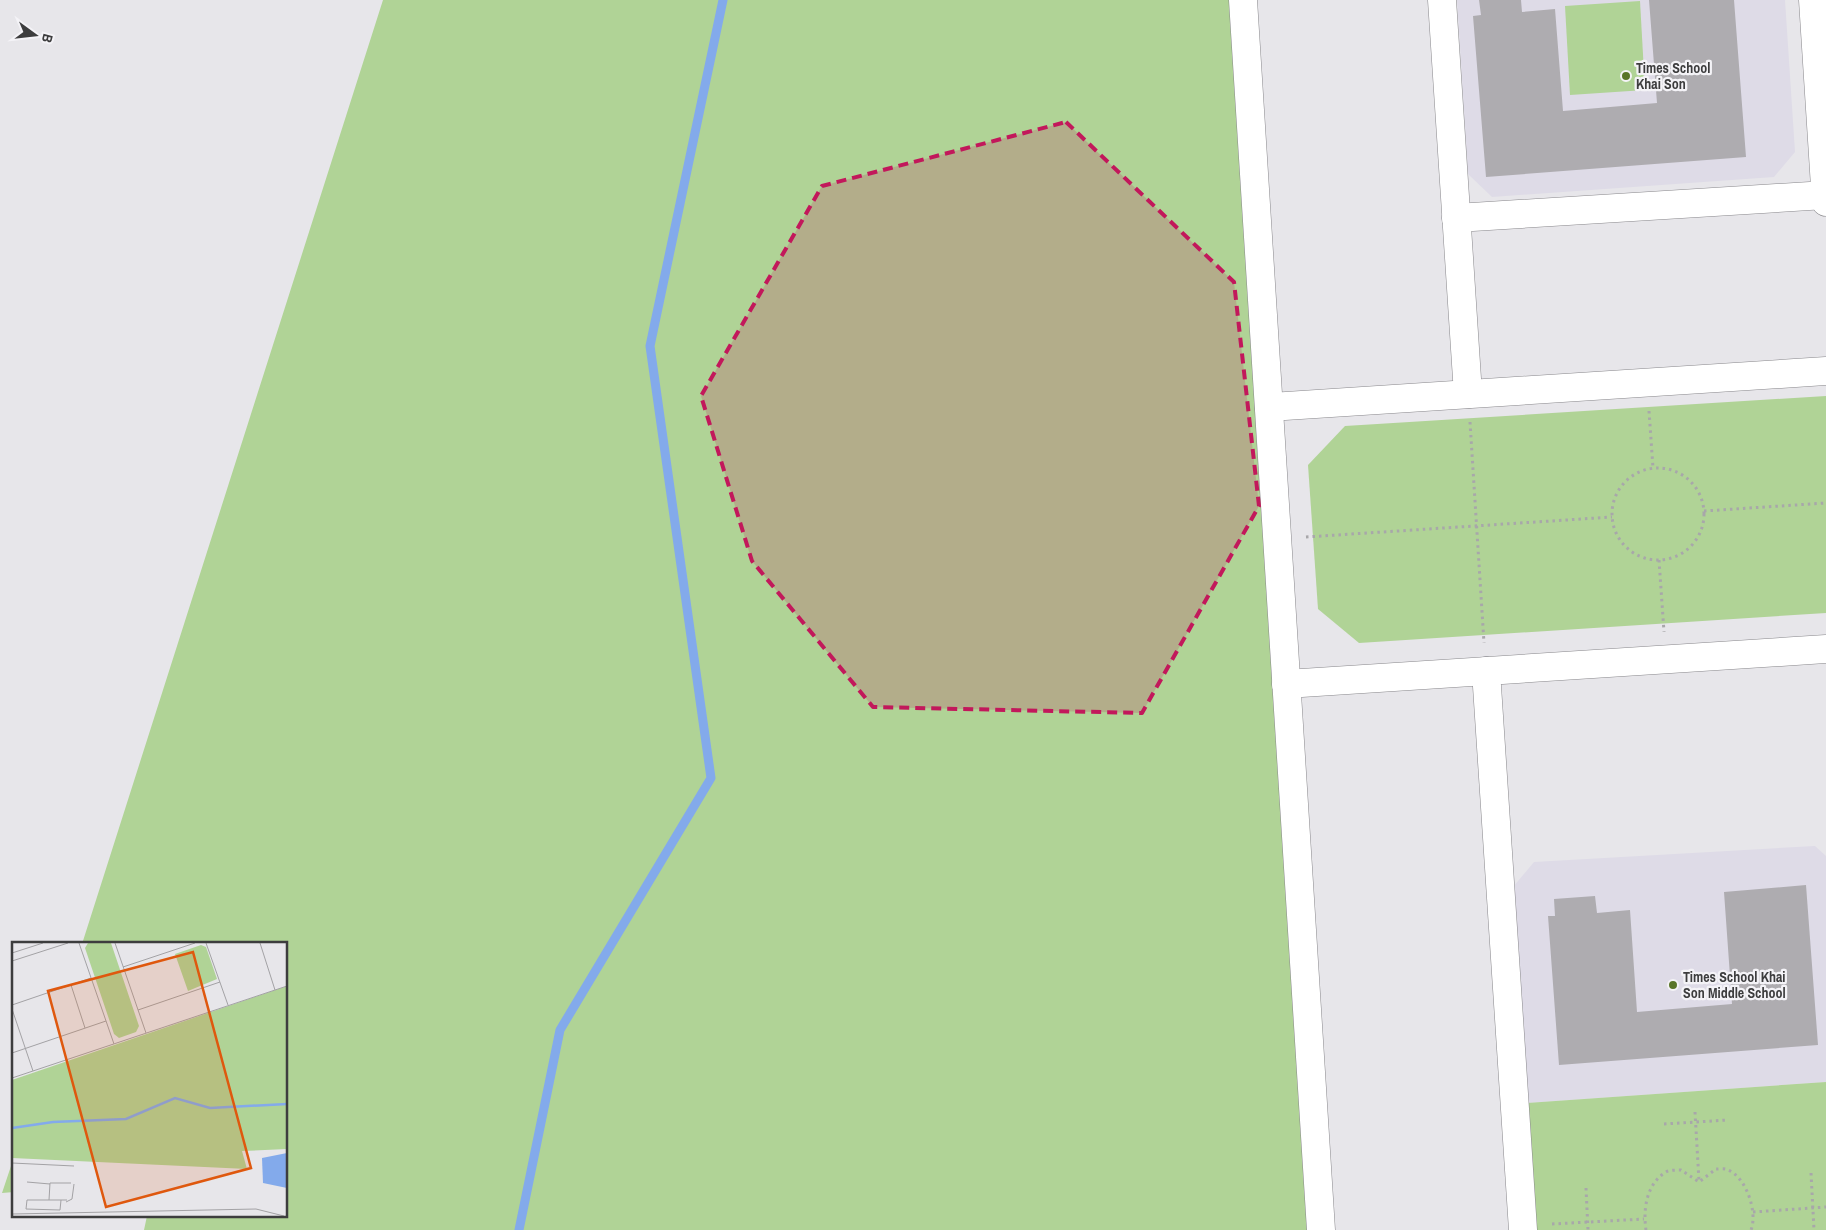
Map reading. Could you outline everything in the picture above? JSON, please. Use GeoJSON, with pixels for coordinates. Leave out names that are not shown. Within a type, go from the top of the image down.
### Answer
{"type":"FeatureCollection","features":[{"type":"Feature","properties":{"kind":"street"},"geometry":{"type":"LineString","coordinates":[[1243,0],[1321,1230]]}},
{"type":"Feature","properties":{"kind":"street"},"geometry":{"type":"LineString","coordinates":[[1442,0],[1468,394]]}},
{"type":"Feature","properties":{"kind":"street"},"geometry":{"type":"LineString","coordinates":[[1812,0],[1826,202]]}},
{"type":"Feature","properties":{"kind":"street"},"geometry":{"type":"LineString","coordinates":[[1456,218],[1826,195]]}},
{"type":"Feature","properties":{"kind":"street"},"geometry":{"type":"LineString","coordinates":[[1269,407],[1826,371]]}},
{"type":"Feature","properties":{"kind":"street"},"geometry":{"type":"LineString","coordinates":[[1286,684],[1826,649]]}},
{"type":"Feature","properties":{"kind":"street"},"geometry":{"type":"LineString","coordinates":[[1486,671],[1523,1228]]}},
{"type":"Feature","properties":{"kind":"path"},"geometry":{"type":"LineString","coordinates":[[1648,383],[1654,468]]}},
{"type":"Feature","properties":{"kind":"path"},"geometry":{"type":"LineString","coordinates":[[1468,394],[1486,671]]}},
{"type":"Feature","properties":{"kind":"path"},"geometry":{"type":"LineString","coordinates":[[1654,468],[1668,468],[1682,474],[1693,484],[1701,497],[1704,511],[1702,526],[1696,539],[1687,550],[1674,557],[1659,560],[1646,558],[1633,552],[1623,543],[1616,531],[1612,517],[1613,503],[1623,484],[1640,472],[1654,468]]}},
{"type":"Feature","properties":{"kind":"path"},"geometry":{"type":"LineString","coordinates":[[1704,511],[1826,503]]}},
{"type":"Feature","properties":{"kind":"path"},"geometry":{"type":"LineString","coordinates":[[1277,539],[1612,517]]}},
{"type":"Feature","properties":{"kind":"path"},"geometry":{"type":"LineString","coordinates":[[1659,560],[1666,659]]}},
{"type":"Feature","properties":{"kind":"path"},"geometry":{"type":"LineString","coordinates":[[1695,1112],[1699,1182]]}},
{"type":"Feature","properties":{"kind":"path"},"geometry":{"type":"LineString","coordinates":[[1664,1124],[1728,1120]]}},
{"type":"Feature","properties":{"kind":"path"},"geometry":{"type":"LineString","coordinates":[[1699,1182],[1716,1169],[1728,1170],[1740,1180],[1748,1193],[1753,1212],[1751,1230]]}},
{"type":"Feature","properties":{"kind":"path"},"geometry":{"type":"LineString","coordinates":[[1646,1230],[1644,1219],[1646,1199],[1654,1184],[1666,1171],[1681,1170],[1699,1182]]}},
{"type":"Feature","properties":{"kind":"path"},"geometry":{"type":"LineString","coordinates":[[1811,1172],[1814,1230]]}},
{"type":"Feature","properties":{"kind":"path"},"geometry":{"type":"LineString","coordinates":[[1586,1188],[1588,1230]]}},
{"type":"Feature","properties":{"kind":"path"},"geometry":{"type":"LineString","coordinates":[[1753,1212],[1826,1207]]}},
{"type":"Feature","properties":{"kind":"path"},"geometry":{"type":"LineString","coordinates":[[1523,1228],[1644,1219]]}},
{"type":"Feature","properties":{"kind":"highlighted area"},"geometry":{"type":"Polygon","coordinates":[[[1066,122],[1234,282],[1259,506],[1142,713],[873,707],[752,561],[701,396],[822,186],[1066,122]]]}},
{"type":"Feature","properties":{"kind":"shaded area","name":"Times School Khai Son"},"geometry":{"type":"Polygon","coordinates":[[[1457,0],[1785,0],[1795,152],[1774,177],[1492,197],[1468,174],[1457,0]]]}},
{"type":"Feature","properties":{"kind":"shaded area","name":"Times School Khai Son Middle School"},"geometry":{"type":"Polygon","coordinates":[[[1815,846],[1826,856],[1826,1082],[1527,1103],[1513,887],[1534,862],[1815,846]]]}},
{"type":"Feature","properties":{"kind":"green space"},"geometry":{"type":"Polygon","coordinates":[[[383,0],[1232,0],[1316,1230],[144,1230],[147,1218],[288,1218],[288,942],[83,942],[383,0]]]}},
{"type":"Feature","properties":{"kind":"green space"},"geometry":{"type":"Polygon","coordinates":[[[1640,1],[1645,90],[1570,95],[1565,6],[1640,1]]]}},
{"type":"Feature","properties":{"kind":"green space"},"geometry":{"type":"Polygon","coordinates":[[[1826,396],[1826,613],[1359,643],[1318,609],[1308,465],[1345,426],[1826,396]]]}},
{"type":"Feature","properties":{"kind":"green space"},"geometry":{"type":"Polygon","coordinates":[[[1826,1082],[1826,1230],[1535,1230],[1527,1103],[1826,1082]]]}},
{"type":"Feature","properties":{"kind":"green space"},"geometry":{"type":"Polygon","coordinates":[[[12,1163],[12,1192],[2,1193],[12,1163]]]}},
{"type":"Feature","properties":{"kind":"building"},"geometry":{"type":"Polygon","coordinates":[[[1479,0],[1521,0],[1522,12],[1555,9],[1563,111],[1657,103],[1649,0],[1734,0],[1746,157],[1486,177],[1473,16],[1481,15],[1479,0]]]}},
{"type":"Feature","properties":{"kind":"building","name":"Times School Khai Son Middle School"},"geometry":{"type":"Polygon","coordinates":[[[1806,885],[1818,1045],[1559,1065],[1548,916],[1555,916],[1554,899],[1595,896],[1597,913],[1630,910],[1637,1012],[1732,1004],[1724,892],[1806,885]]]}},
{"type":"Feature","properties":{"kind":"waterway"},"geometry":{"type":"LineString","coordinates":[[519,1230],[560,1030],[711,778],[650,346],[723,0]]}},
{"type":"Feature","properties":{"kind":"place","name":"Times School Khai Son"},"geometry":{"type":"Point","coordinates":[1626,76]}},
{"type":"Feature","properties":{"kind":"place","name":"Times School Khai Son Middle School"},"geometry":{"type":"Point","coordinates":[1673,985]}}]}
